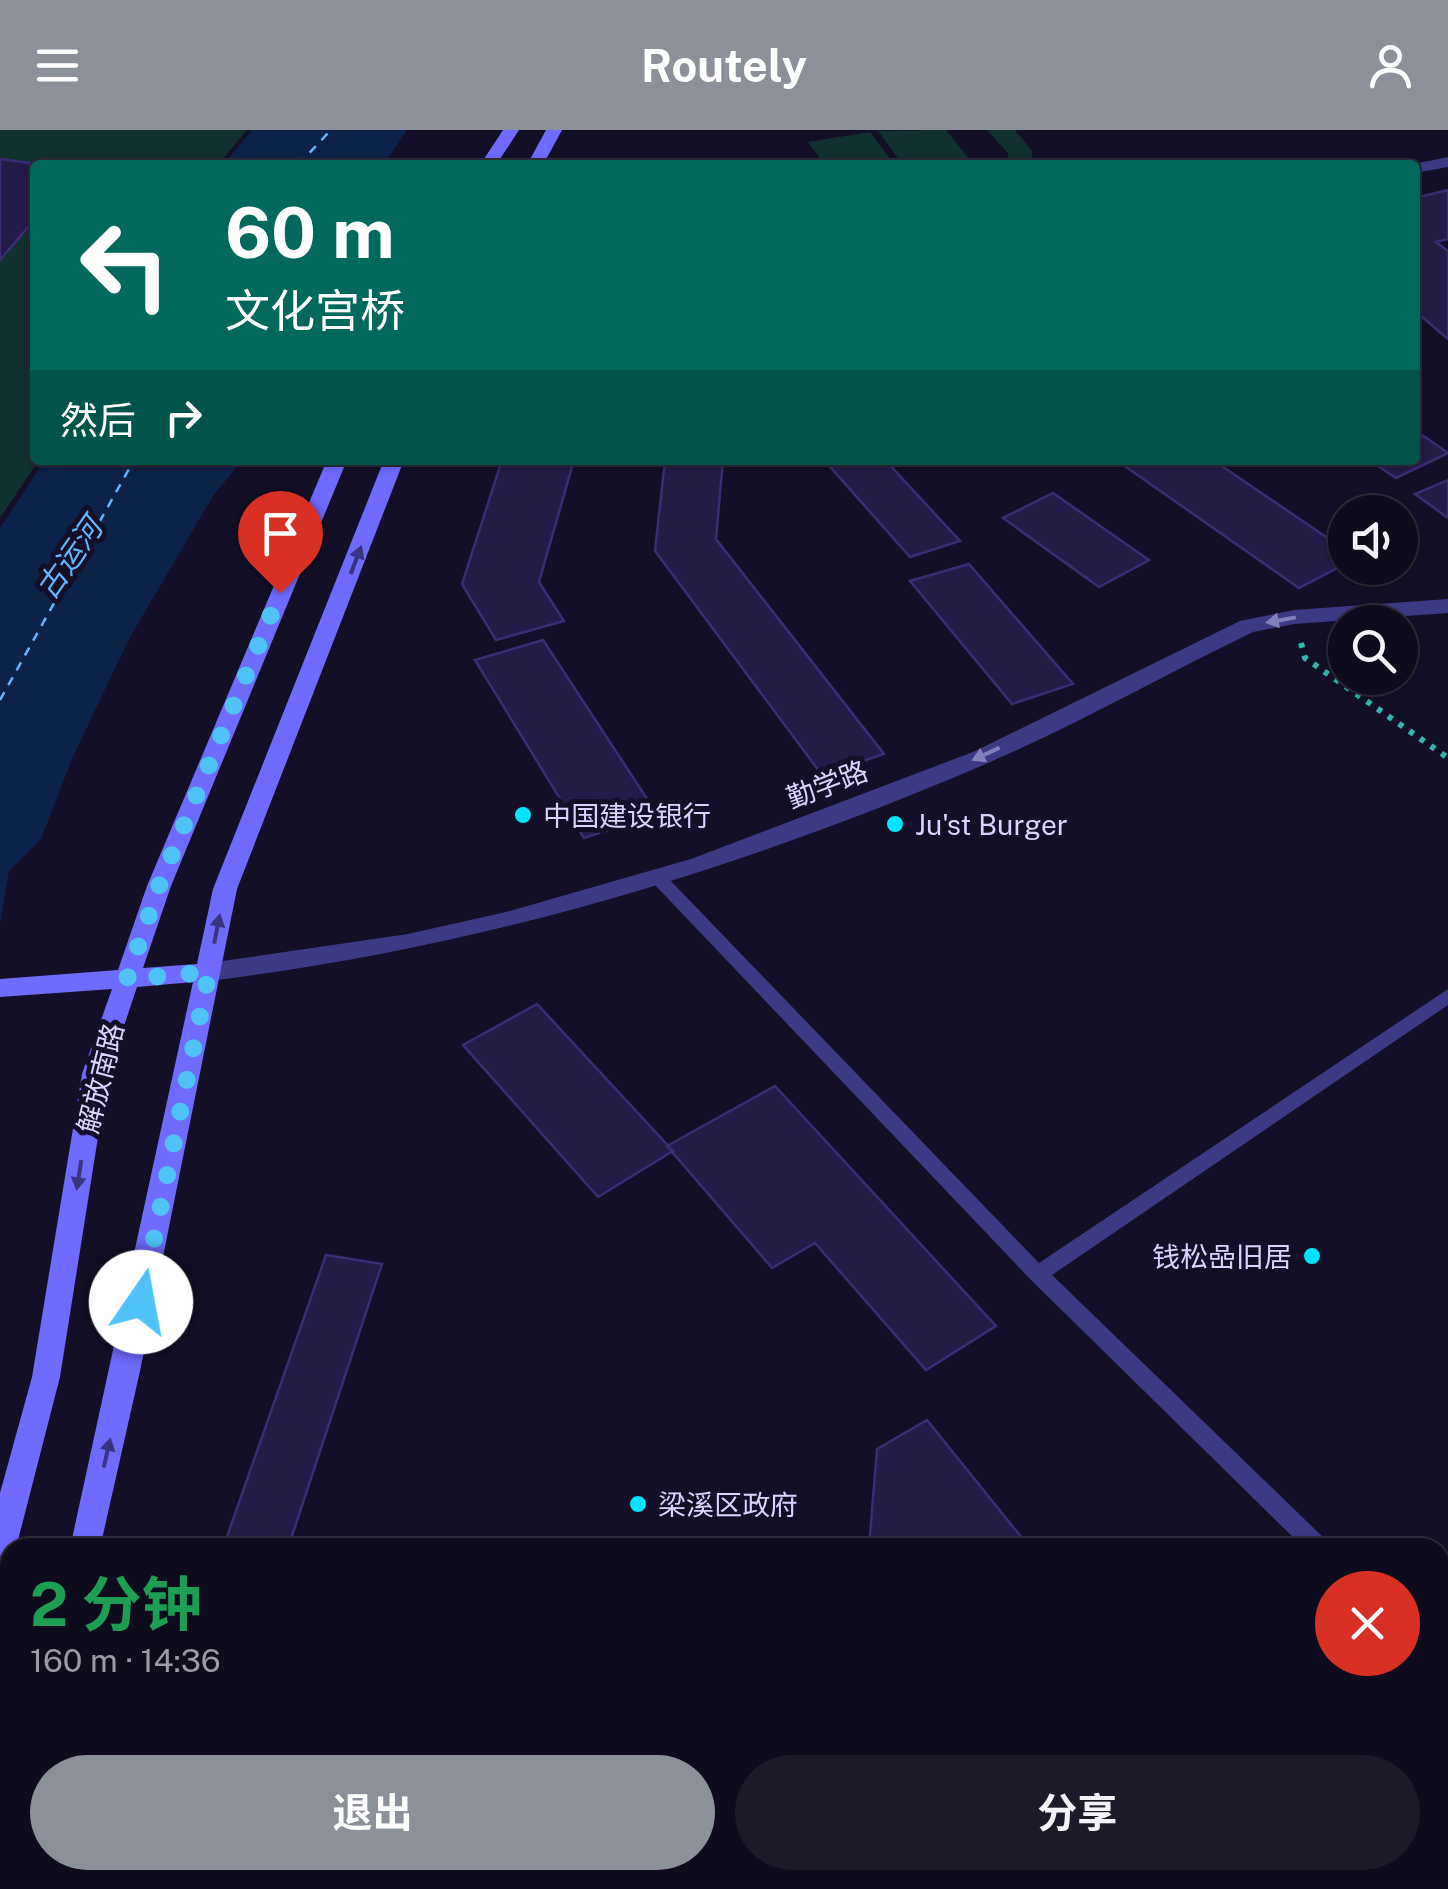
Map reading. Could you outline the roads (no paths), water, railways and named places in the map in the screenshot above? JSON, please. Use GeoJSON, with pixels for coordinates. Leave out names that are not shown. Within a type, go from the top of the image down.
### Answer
{"type":"FeatureCollection","features":[{"type":"Feature","properties":{"kind":"main road"},"geometry":{"type":"LineString","coordinates":[[491,160],[511,130]]}},
{"type":"Feature","properties":{"kind":"main road"},"geometry":{"type":"LineString","coordinates":[[537,160],[554,130]]}},
{"type":"Feature","properties":{"kind":"main road","name":"解放南路"},"geometry":{"type":"LineString","coordinates":[[3,1538],[46,1377],[95,1074],[166,868],[335,465]]}},
{"type":"Feature","properties":{"kind":"main road"},"geometry":{"type":"LineString","coordinates":[[87,1538],[225,889],[392,465]]}},
{"type":"Feature","properties":{"kind":"main road"},"geometry":{"type":"LineString","coordinates":[[0,988],[209,972]]}},
{"type":"Feature","properties":{"kind":"street"},"geometry":{"type":"LineString","coordinates":[[1420,167],[1448,162]]}},
{"type":"Feature","properties":{"kind":"street","name":"勤学路"},"geometry":{"type":"LineString","coordinates":[[209,972],[287,964],[661,881],[983,756],[1247,626],[1294,617],[1448,606]]}},
{"type":"Feature","properties":{"kind":"lane"},"geometry":{"type":"LineString","coordinates":[[661,881],[1038,1274],[1309,1538]]}},
{"type":"Feature","properties":{"kind":"lane"},"geometry":{"type":"LineString","coordinates":[[1038,1274],[1448,996]]}},
{"type":"Feature","properties":{"kind":"water"},"geometry":{"type":"Polygon","coordinates":[[[252,130],[407,130],[386,160],[227,160],[252,130]]]}},
{"type":"Feature","properties":{"kind":"water","name":"古运河"},"geometry":{"type":"Polygon","coordinates":[[[42,465],[239,465],[213,496],[129,639],[72,759],[41,839],[9,871],[0,925],[0,528],[42,465]]]}},
{"type":"Feature","properties":{"kind":"place","name":"中国建设银行"},"geometry":{"type":"Point","coordinates":[523,815]}},
{"type":"Feature","properties":{"kind":"place","name":"Ju'st Burger"},"geometry":{"type":"Point","coordinates":[895,824]}},
{"type":"Feature","properties":{"kind":"place","name":"钱松喦旧居"},"geometry":{"type":"Point","coordinates":[1312,1256]}},
{"type":"Feature","properties":{"kind":"place","name":"梁溪区政府"},"geometry":{"type":"Point","coordinates":[638,1504]}}]}
